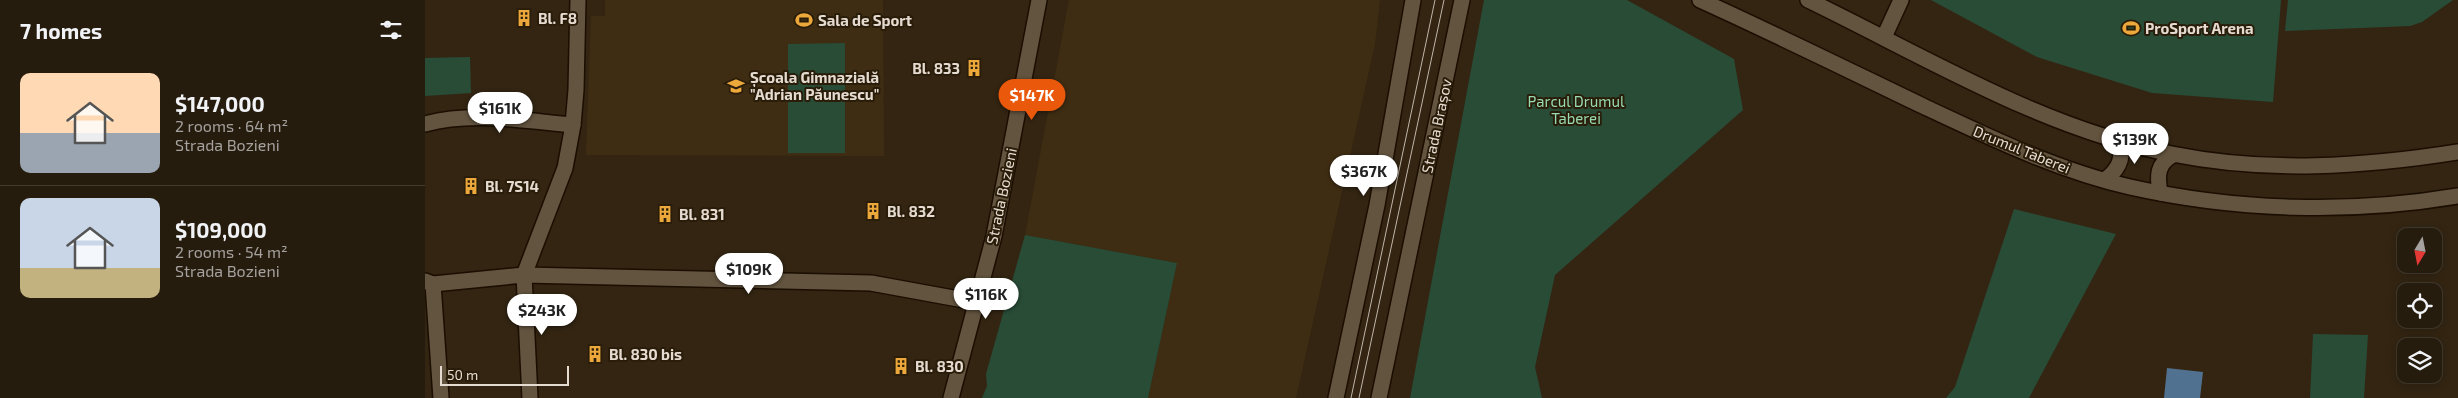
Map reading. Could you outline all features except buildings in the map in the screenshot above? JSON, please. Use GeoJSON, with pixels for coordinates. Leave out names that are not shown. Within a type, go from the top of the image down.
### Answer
{"type":"FeatureCollection","features":[{"type":"Feature","properties":{"kind":"main road"},"geometry":{"type":"LineString","coordinates":[[530,398],[524,276],[565,168],[573,125],[576,90],[578,0]]}},
{"type":"Feature","properties":{"kind":"main road","name":"Strada Bozieni"},"geometry":{"type":"LineString","coordinates":[[951,398],[994,236],[1039,0]]}},
{"type":"Feature","properties":{"kind":"main road"},"geometry":{"type":"LineString","coordinates":[[1336,398],[1377,205],[1413,0]]}},
{"type":"Feature","properties":{"kind":"main road","name":"Strada Brașov"},"geometry":{"type":"LineString","coordinates":[[1379,398],[1462,0]]}},
{"type":"Feature","properties":{"kind":"main road","name":"Drumul Taberei"},"geometry":{"type":"LineString","coordinates":[[1700,0],[1989,137],[2050,162],[2105,180],[2160,192],[2226,202],[2301,207],[2402,204],[2458,196]]}},
{"type":"Feature","properties":{"kind":"main road"},"geometry":{"type":"LineString","coordinates":[[1808,0],[1884,36],[1968,80],[2047,115],[2116,140],[2173,154],[2251,164],[2295,166],[2396,161],[2458,152]]}},
{"type":"Feature","properties":{"kind":"main road"},"geometry":{"type":"LineString","coordinates":[[1884,36],[1901,0]]}},
{"type":"Feature","properties":{"kind":"main road"},"geometry":{"type":"LineString","coordinates":[[425,124],[445,118],[480,118],[573,125]]}},
{"type":"Feature","properties":{"kind":"main road"},"geometry":{"type":"LineString","coordinates":[[2105,180],[2119,165],[2121,155],[2116,140]]}},
{"type":"Feature","properties":{"kind":"main road"},"geometry":{"type":"LineString","coordinates":[[2160,192],[2158,173],[2160,167],[2173,154]]}},
{"type":"Feature","properties":{"kind":"main road"},"geometry":{"type":"LineString","coordinates":[[441,398],[429,282],[524,276],[871,283],[975,302]]}},
{"type":"Feature","properties":{"kind":"shaded area","name":"Școala Gimnazială \"Adrian Păunescu\""},"geometry":{"type":"Polygon","coordinates":[[[605,0],[883,0],[884,156],[586,155],[591,16],[605,16],[605,0]]]}},
{"type":"Feature","properties":{"kind":"shaded area"},"geometry":{"type":"Polygon","coordinates":[[[1069,0],[1380,0],[1375,44],[1296,398],[1148,398],[1177,263],[1025,235],[1069,0]]]}},
{"type":"Feature","properties":{"kind":"green space","name":"Parcul Drumul Taberei"},"geometry":{"type":"Polygon","coordinates":[[[1484,0],[1627,0],[1734,59],[1743,110],[1555,275],[1535,367],[1542,398],[1410,398],[1484,0]]]}},
{"type":"Feature","properties":{"kind":"green space","name":"ProSport Arena"},"geometry":{"type":"Polygon","coordinates":[[[1931,0],[2281,0],[2273,102],[2152,93],[2037,57],[1931,0]]]}},
{"type":"Feature","properties":{"kind":"green space"},"geometry":{"type":"Polygon","coordinates":[[[2288,0],[2453,0],[2422,22],[2410,26],[2285,31],[2288,0]]]}},
{"type":"Feature","properties":{"kind":"green space"},"geometry":{"type":"Polygon","coordinates":[[[845,43],[845,153],[788,153],[788,44],[845,43]]]}},
{"type":"Feature","properties":{"kind":"green space"},"geometry":{"type":"Polygon","coordinates":[[[470,57],[471,93],[425,96],[425,58],[470,57]]]}},
{"type":"Feature","properties":{"kind":"green space"},"geometry":{"type":"Polygon","coordinates":[[[2014,209],[2116,234],[2029,398],[1946,398],[1955,387],[2014,209]]]}},
{"type":"Feature","properties":{"kind":"green space"},"geometry":{"type":"Polygon","coordinates":[[[1025,235],[1177,263],[1148,398],[982,398],[987,386],[986,374],[1025,235]]]}},
{"type":"Feature","properties":{"kind":"green space"},"geometry":{"type":"Polygon","coordinates":[[[2313,334],[2368,335],[2364,398],[2310,398],[2313,334]]]}},
{"type":"Feature","properties":{"kind":"water"},"geometry":{"type":"Polygon","coordinates":[[[2167,368],[2203,372],[2200,398],[2164,398],[2167,368]]]}},
{"type":"Feature","properties":{"kind":"tram line"},"geometry":{"type":"LineString","coordinates":[[1351,398],[1435,0]]}},
{"type":"Feature","properties":{"kind":"tram line"},"geometry":{"type":"LineString","coordinates":[[1359,398],[1444,0]]}},
{"type":"Feature","properties":{"kind":"place","name":"Bl. F8"},"geometry":{"type":"Point","coordinates":[524,18]}},
{"type":"Feature","properties":{"kind":"place","name":"Sala de Sport"},"geometry":{"type":"Point","coordinates":[804,20]}},
{"type":"Feature","properties":{"kind":"place","name":"ProSport Arena"},"geometry":{"type":"Point","coordinates":[2131,28]}},
{"type":"Feature","properties":{"kind":"place","name":"Bl. 833"},"geometry":{"type":"Point","coordinates":[974,68]}},
{"type":"Feature","properties":{"kind":"place","name":"Școala Gimnazială \"Adrian Păunescu\""},"geometry":{"type":"Point","coordinates":[736,86]}},
{"type":"Feature","properties":{"kind":"place","name":"Bl. 7S14"},"geometry":{"type":"Point","coordinates":[471,186]}},
{"type":"Feature","properties":{"kind":"place","name":"Bl. 832"},"geometry":{"type":"Point","coordinates":[873,211]}},
{"type":"Feature","properties":{"kind":"place","name":"Bl. 831"},"geometry":{"type":"Point","coordinates":[665,214]}},
{"type":"Feature","properties":{"kind":"place","name":"Bl. 830 bis"},"geometry":{"type":"Point","coordinates":[595,354]}},
{"type":"Feature","properties":{"kind":"place","name":"Bl. 830"},"geometry":{"type":"Point","coordinates":[901,366]}}]}
